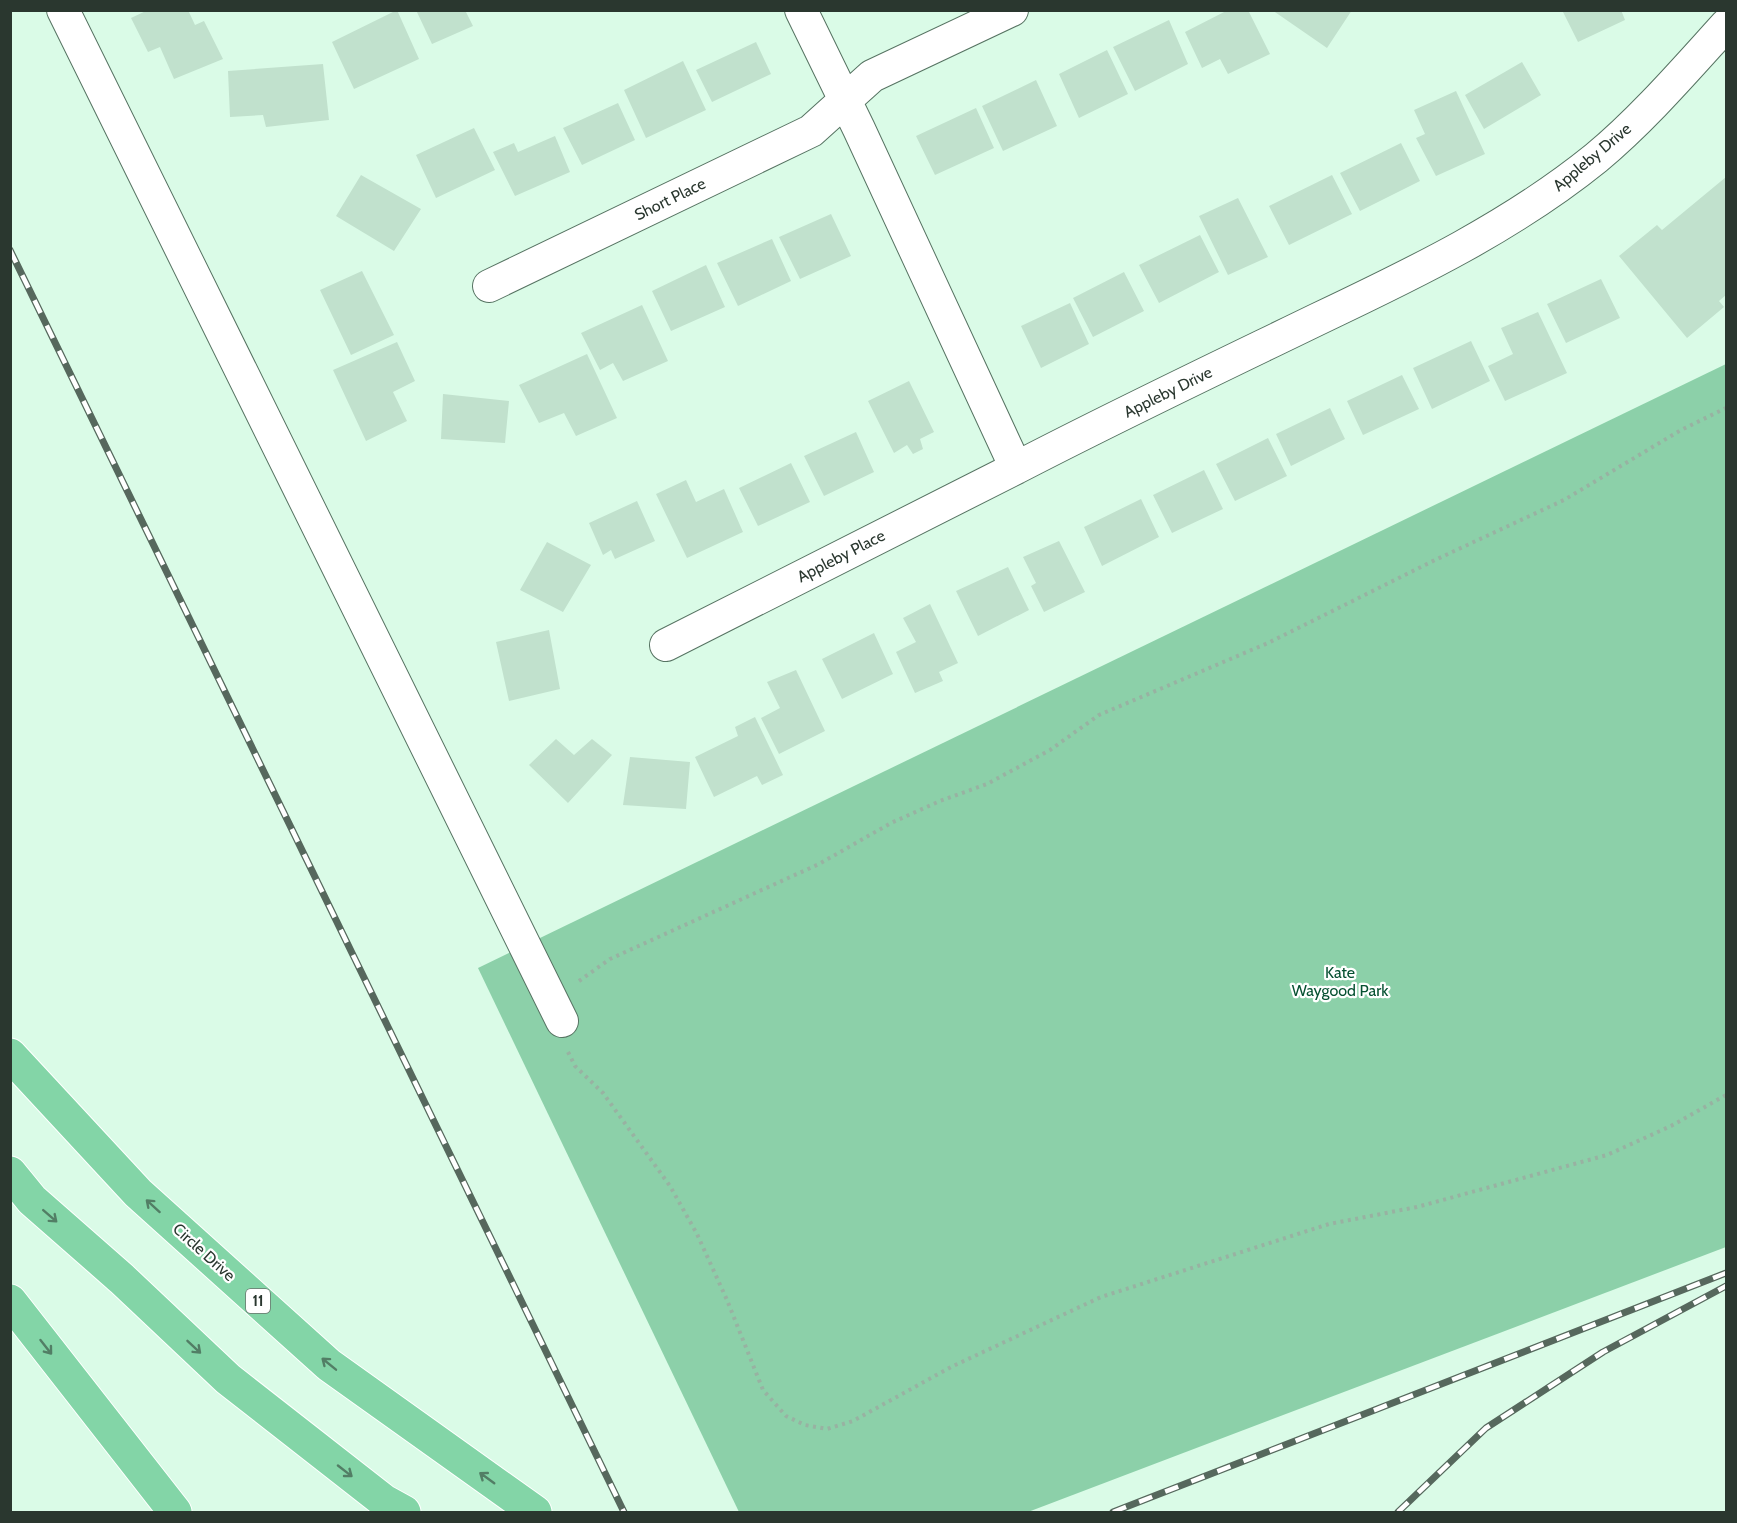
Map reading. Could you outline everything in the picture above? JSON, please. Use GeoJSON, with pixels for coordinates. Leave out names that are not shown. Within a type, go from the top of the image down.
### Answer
{"type":"FeatureCollection","features":[{"type":"Feature","properties":{"kind":"highway","name":"Circle Drive"},"geometry":{"type":"LineString","coordinates":[[10,1055],[138,1192],[329,1365],[535,1512]]}},
{"type":"Feature","properties":{"kind":"highway"},"geometry":{"type":"LineString","coordinates":[[10,1173],[32,1200],[122,1279],[228,1379],[384,1501],[404,1512]]}},
{"type":"Feature","properties":{"kind":"highway"},"geometry":{"type":"LineString","coordinates":[[10,1301],[175,1512]]}},
{"type":"Feature","properties":{"kind":"street"},"geometry":{"type":"LineString","coordinates":[[63,10],[562,1021]]}},
{"type":"Feature","properties":{"kind":"street"},"geometry":{"type":"LineString","coordinates":[[801,10],[1016,468]]}},
{"type":"Feature","properties":{"kind":"street","name":"Short Place"},"geometry":{"type":"LineString","coordinates":[[489,286],[811,131],[872,76],[1012,10]]}},
{"type":"Feature","properties":{"kind":"street","name":"Appleby Drive"},"geometry":{"type":"LineString","coordinates":[[1016,468],[1076,436],[1417,271],[1481,237],[1545,196],[1597,157],[1649,107],[1726,25]]}},
{"type":"Feature","properties":{"kind":"street","name":"Appleby Place"},"geometry":{"type":"LineString","coordinates":[[666,645],[1016,468]]}},
{"type":"Feature","properties":{"kind":"path"},"geometry":{"type":"LineString","coordinates":[[1726,408],[1681,430],[1564,500],[1268,643],[1100,715],[1050,750],[987,784],[940,801],[891,823],[819,864],[610,959],[574,984],[562,1012],[563,1040],[575,1066],[603,1093],[635,1137],[670,1186],[697,1234],[727,1300],[763,1390],[786,1416],[805,1425],[827,1429],[853,1421],[951,1366],[1101,1296],[1329,1224],[1418,1207],[1607,1155],[1671,1126],[1726,1095]]}},
{"type":"Feature","properties":{"kind":"green space","name":"Kate Waygood Park"},"geometry":{"type":"Polygon","coordinates":[[[1726,364],[1726,1247],[1028,1512],[739,1512],[478,968],[1726,364]]]}},
{"type":"Feature","properties":{"kind":"building"},"geometry":{"type":"Polygon","coordinates":[[[148,10],[188,10],[195,25],[204,21],[223,59],[174,79],[160,47],[148,52],[131,18],[148,10]]]}},
{"type":"Feature","properties":{"kind":"building"},"geometry":{"type":"Polygon","coordinates":[[[397,10],[419,59],[354,89],[332,42],[397,10]]]}},
{"type":"Feature","properties":{"kind":"building"},"geometry":{"type":"Polygon","coordinates":[[[416,10],[465,10],[473,26],[432,44],[416,10]]]}},
{"type":"Feature","properties":{"kind":"building"},"geometry":{"type":"Polygon","coordinates":[[[1228,10],[1248,10],[1270,54],[1228,74],[1220,59],[1202,68],[1185,32],[1228,10]]]}},
{"type":"Feature","properties":{"kind":"building"},"geometry":{"type":"Polygon","coordinates":[[[1272,10],[1352,10],[1327,48],[1272,10]]]}},
{"type":"Feature","properties":{"kind":"building"},"geometry":{"type":"Polygon","coordinates":[[[1562,10],[1621,10],[1625,20],[1578,42],[1562,10]]]}},
{"type":"Feature","properties":{"kind":"building"},"geometry":{"type":"Polygon","coordinates":[[[1169,20],[1188,64],[1135,91],[1113,47],[1169,20]]]}},
{"type":"Feature","properties":{"kind":"building"},"geometry":{"type":"Polygon","coordinates":[[[756,42],[771,74],[712,102],[696,70],[756,42]]]}},
{"type":"Feature","properties":{"kind":"building"},"geometry":{"type":"Polygon","coordinates":[[[1107,50],[1128,94],[1079,118],[1059,74],[1107,50]]]}},
{"type":"Feature","properties":{"kind":"building"},"geometry":{"type":"Polygon","coordinates":[[[683,61],[706,110],[646,138],[624,90],[683,61]]]}},
{"type":"Feature","properties":{"kind":"building"},"geometry":{"type":"Polygon","coordinates":[[[1522,62],[1541,95],[1484,129],[1465,95],[1522,62]]]}},
{"type":"Feature","properties":{"kind":"building"},"geometry":{"type":"Polygon","coordinates":[[[323,64],[329,120],[266,127],[263,115],[230,117],[228,71],[323,64]]]}},
{"type":"Feature","properties":{"kind":"building"},"geometry":{"type":"Polygon","coordinates":[[[1036,80],[1057,126],[1003,151],[982,106],[1036,80]]]}},
{"type":"Feature","properties":{"kind":"building"},"geometry":{"type":"Polygon","coordinates":[[[1456,91],[1485,154],[1436,176],[1416,138],[1425,134],[1414,110],[1456,91]]]}},
{"type":"Feature","properties":{"kind":"building"},"geometry":{"type":"Polygon","coordinates":[[[618,103],[635,140],[582,165],[563,128],[618,103]]]}},
{"type":"Feature","properties":{"kind":"building"},"geometry":{"type":"Polygon","coordinates":[[[976,108],[994,148],[935,175],[916,136],[976,108]]]}},
{"type":"Feature","properties":{"kind":"building"},"geometry":{"type":"Polygon","coordinates":[[[474,128],[495,170],[436,198],[416,155],[474,128]]]}},
{"type":"Feature","properties":{"kind":"building"},"geometry":{"type":"Polygon","coordinates":[[[555,136],[570,172],[515,196],[493,152],[514,143],[518,152],[555,136]]]}},
{"type":"Feature","properties":{"kind":"building"},"geometry":{"type":"Polygon","coordinates":[[[1401,143],[1420,181],[1360,211],[1340,173],[1401,143]]]}},
{"type":"Feature","properties":{"kind":"building"},"geometry":{"type":"Polygon","coordinates":[[[361,175],[421,209],[394,251],[336,216],[361,175]]]}},
{"type":"Feature","properties":{"kind":"building"},"geometry":{"type":"Polygon","coordinates":[[[1332,175],[1352,214],[1289,245],[1269,206],[1332,175]]]}},
{"type":"Feature","properties":{"kind":"building"},"geometry":{"type":"Polygon","coordinates":[[[1726,177],[1726,295],[1719,301],[1724,307],[1687,338],[1619,256],[1657,225],[1662,230],[1726,177]]]}},
{"type":"Feature","properties":{"kind":"building"},"geometry":{"type":"Polygon","coordinates":[[[1238,198],[1268,257],[1228,275],[1199,216],[1238,198]]]}},
{"type":"Feature","properties":{"kind":"building"},"geometry":{"type":"Polygon","coordinates":[[[831,214],[851,256],[800,279],[779,237],[831,214]]]}},
{"type":"Feature","properties":{"kind":"building"},"geometry":{"type":"Polygon","coordinates":[[[1200,235],[1219,272],[1159,303],[1139,265],[1200,235]]]}},
{"type":"Feature","properties":{"kind":"building"},"geometry":{"type":"Polygon","coordinates":[[[772,239],[791,281],[738,306],[717,263],[772,239]]]}},
{"type":"Feature","properties":{"kind":"building"},"geometry":{"type":"Polygon","coordinates":[[[706,265],[725,307],[671,331],[652,291],[706,265]]]}},
{"type":"Feature","properties":{"kind":"building"},"geometry":{"type":"Polygon","coordinates":[[[362,271],[394,335],[351,355],[320,290],[362,271]]]}},
{"type":"Feature","properties":{"kind":"building"},"geometry":{"type":"Polygon","coordinates":[[[1124,272],[1144,311],[1093,337],[1073,298],[1124,272]]]}},
{"type":"Feature","properties":{"kind":"building"},"geometry":{"type":"Polygon","coordinates":[[[1601,279],[1620,318],[1566,343],[1547,304],[1601,279]]]}},
{"type":"Feature","properties":{"kind":"building"},"geometry":{"type":"Polygon","coordinates":[[[1070,303],[1089,344],[1041,368],[1021,326],[1070,303]]]}},
{"type":"Feature","properties":{"kind":"building"},"geometry":{"type":"Polygon","coordinates":[[[642,305],[668,361],[623,381],[613,363],[600,370],[581,333],[642,305]]]}},
{"type":"Feature","properties":{"kind":"building"},"geometry":{"type":"Polygon","coordinates":[[[1538,312],[1567,373],[1505,401],[1488,366],[1513,354],[1501,328],[1538,312]]]}},
{"type":"Feature","properties":{"kind":"building"},"geometry":{"type":"Polygon","coordinates":[[[1471,341],[1490,381],[1432,409],[1413,368],[1471,341]]]}},
{"type":"Feature","properties":{"kind":"building"},"geometry":{"type":"Polygon","coordinates":[[[397,342],[415,381],[393,392],[407,421],[366,441],[333,370],[397,342]]]}},
{"type":"Feature","properties":{"kind":"building"},"geometry":{"type":"Polygon","coordinates":[[[587,354],[617,418],[576,436],[564,413],[539,423],[519,385],[587,354]]]}},
{"type":"Feature","properties":{"kind":"building"},"geometry":{"type":"Polygon","coordinates":[[[1402,375],[1419,409],[1363,435],[1347,401],[1402,375]]]}},
{"type":"Feature","properties":{"kind":"building"},"geometry":{"type":"Polygon","coordinates":[[[909,381],[934,432],[920,439],[923,449],[913,454],[907,445],[894,453],[868,401],[909,381]]]}},
{"type":"Feature","properties":{"kind":"building"},"geometry":{"type":"Polygon","coordinates":[[[443,394],[509,401],[505,443],[441,439],[443,394]]]}},
{"type":"Feature","properties":{"kind":"building"},"geometry":{"type":"Polygon","coordinates":[[[1330,408],[1345,439],[1291,466],[1276,434],[1330,408]]]}},
{"type":"Feature","properties":{"kind":"building"},"geometry":{"type":"Polygon","coordinates":[[[856,432],[874,472],[824,496],[804,456],[856,432]]]}},
{"type":"Feature","properties":{"kind":"building"},"geometry":{"type":"Polygon","coordinates":[[[1268,438],[1287,476],[1235,501],[1216,464],[1268,438]]]}},
{"type":"Feature","properties":{"kind":"building"},"geometry":{"type":"Polygon","coordinates":[[[791,463],[810,502],[758,526],[739,488],[791,463]]]}},
{"type":"Feature","properties":{"kind":"building"},"geometry":{"type":"Polygon","coordinates":[[[1204,470],[1223,509],[1172,533],[1153,495],[1204,470]]]}},
{"type":"Feature","properties":{"kind":"building"},"geometry":{"type":"Polygon","coordinates":[[[686,480],[696,502],[724,489],[743,532],[687,558],[656,494],[686,480]]]}},
{"type":"Feature","properties":{"kind":"building"},"geometry":{"type":"Polygon","coordinates":[[[1141,499],[1159,537],[1102,566],[1084,527],[1141,499]]]}},
{"type":"Feature","properties":{"kind":"building"},"geometry":{"type":"Polygon","coordinates":[[[637,501],[655,541],[615,559],[611,550],[603,555],[589,523],[637,501]]]}},
{"type":"Feature","properties":{"kind":"building"},"geometry":{"type":"Polygon","coordinates":[[[1059,541],[1085,592],[1044,612],[1031,586],[1036,583],[1023,557],[1059,541]]]}},
{"type":"Feature","properties":{"kind":"building"},"geometry":{"type":"Polygon","coordinates":[[[547,542],[591,565],[563,612],[520,590],[547,542]]]}},
{"type":"Feature","properties":{"kind":"building"},"geometry":{"type":"Polygon","coordinates":[[[1008,567],[1029,610],[978,636],[956,591],[1008,567]]]}},
{"type":"Feature","properties":{"kind":"building"},"geometry":{"type":"Polygon","coordinates":[[[930,604],[958,663],[939,672],[943,681],[915,693],[896,652],[916,642],[903,618],[930,604]]]}},
{"type":"Feature","properties":{"kind":"building"},"geometry":{"type":"Polygon","coordinates":[[[549,630],[560,689],[509,701],[496,642],[549,630]]]}},
{"type":"Feature","properties":{"kind":"building"},"geometry":{"type":"Polygon","coordinates":[[[874,633],[893,674],[842,699],[822,659],[874,633]]]}},
{"type":"Feature","properties":{"kind":"building"},"geometry":{"type":"Polygon","coordinates":[[[796,670],[825,731],[779,754],[761,718],[780,708],[767,682],[796,670]]]}},
{"type":"Feature","properties":{"kind":"building"},"geometry":{"type":"Polygon","coordinates":[[[755,717],[783,775],[762,785],[757,776],[714,797],[695,757],[738,736],[735,727],[755,717]]]}},
{"type":"Feature","properties":{"kind":"building"},"geometry":{"type":"Polygon","coordinates":[[[556,739],[574,755],[592,739],[612,755],[568,803],[529,765],[556,739]]]}},
{"type":"Feature","properties":{"kind":"building"},"geometry":{"type":"Polygon","coordinates":[[[630,757],[690,762],[686,809],[623,805],[630,757]]]}},
{"type":"Feature","properties":{"kind":"railway"},"geometry":{"type":"LineString","coordinates":[[10,250],[624,1512]]}},
{"type":"Feature","properties":{"kind":"railway"},"geometry":{"type":"LineString","coordinates":[[1113,1512],[1726,1273]]}},
{"type":"Feature","properties":{"kind":"railway"},"geometry":{"type":"LineString","coordinates":[[1398,1512],[1486,1428],[1603,1352],[1726,1286]]}}]}
